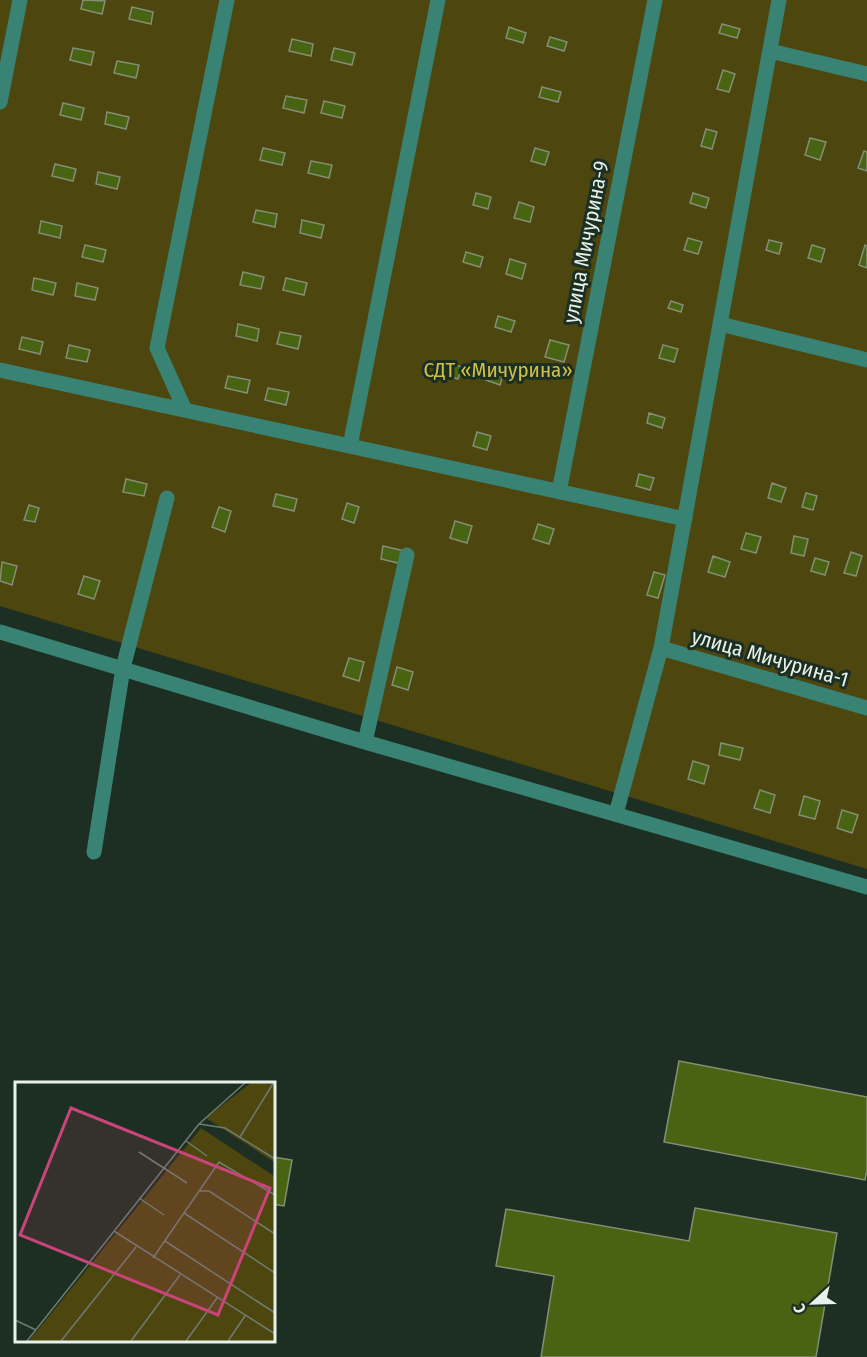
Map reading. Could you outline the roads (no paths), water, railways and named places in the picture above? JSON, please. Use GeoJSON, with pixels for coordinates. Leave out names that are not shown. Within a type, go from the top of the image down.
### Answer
{"type":"FeatureCollection","features":[{"type":"Feature","properties":{"kind":"street"},"geometry":{"type":"LineString","coordinates":[[0,102],[20,0]]}},
{"type":"Feature","properties":{"kind":"street"},"geometry":{"type":"LineString","coordinates":[[185,410],[157,348],[227,0]]}},
{"type":"Feature","properties":{"kind":"street"},"geometry":{"type":"LineString","coordinates":[[350,446],[438,0]]}},
{"type":"Feature","properties":{"kind":"street","name":"улица Мичурина-9"},"geometry":{"type":"LineString","coordinates":[[559,492],[656,0]]}},
{"type":"Feature","properties":{"kind":"street"},"geometry":{"type":"LineString","coordinates":[[616,814],[662,648],[779,0]]}},
{"type":"Feature","properties":{"kind":"street"},"geometry":{"type":"LineString","coordinates":[[770,51],[867,74]]}},
{"type":"Feature","properties":{"kind":"street"},"geometry":{"type":"LineString","coordinates":[[720,324],[867,360]]}},
{"type":"Feature","properties":{"kind":"street"},"geometry":{"type":"LineString","coordinates":[[0,370],[685,519]]}},
{"type":"Feature","properties":{"kind":"street"},"geometry":{"type":"LineString","coordinates":[[94,852],[123,668],[167,498]]}},
{"type":"Feature","properties":{"kind":"street"},"geometry":{"type":"LineString","coordinates":[[365,742],[407,555]]}},
{"type":"Feature","properties":{"kind":"street"},"geometry":{"type":"LineString","coordinates":[[0,632],[365,742],[867,887]]}},
{"type":"Feature","properties":{"kind":"street","name":"улица Мичурина-1"},"geometry":{"type":"LineString","coordinates":[[662,648],[867,708]]}},
{"type":"Feature","properties":{"kind":"park label","name":"СДТ «Мичурина»"},"geometry":{"type":"Point","coordinates":[498,370]}}]}
